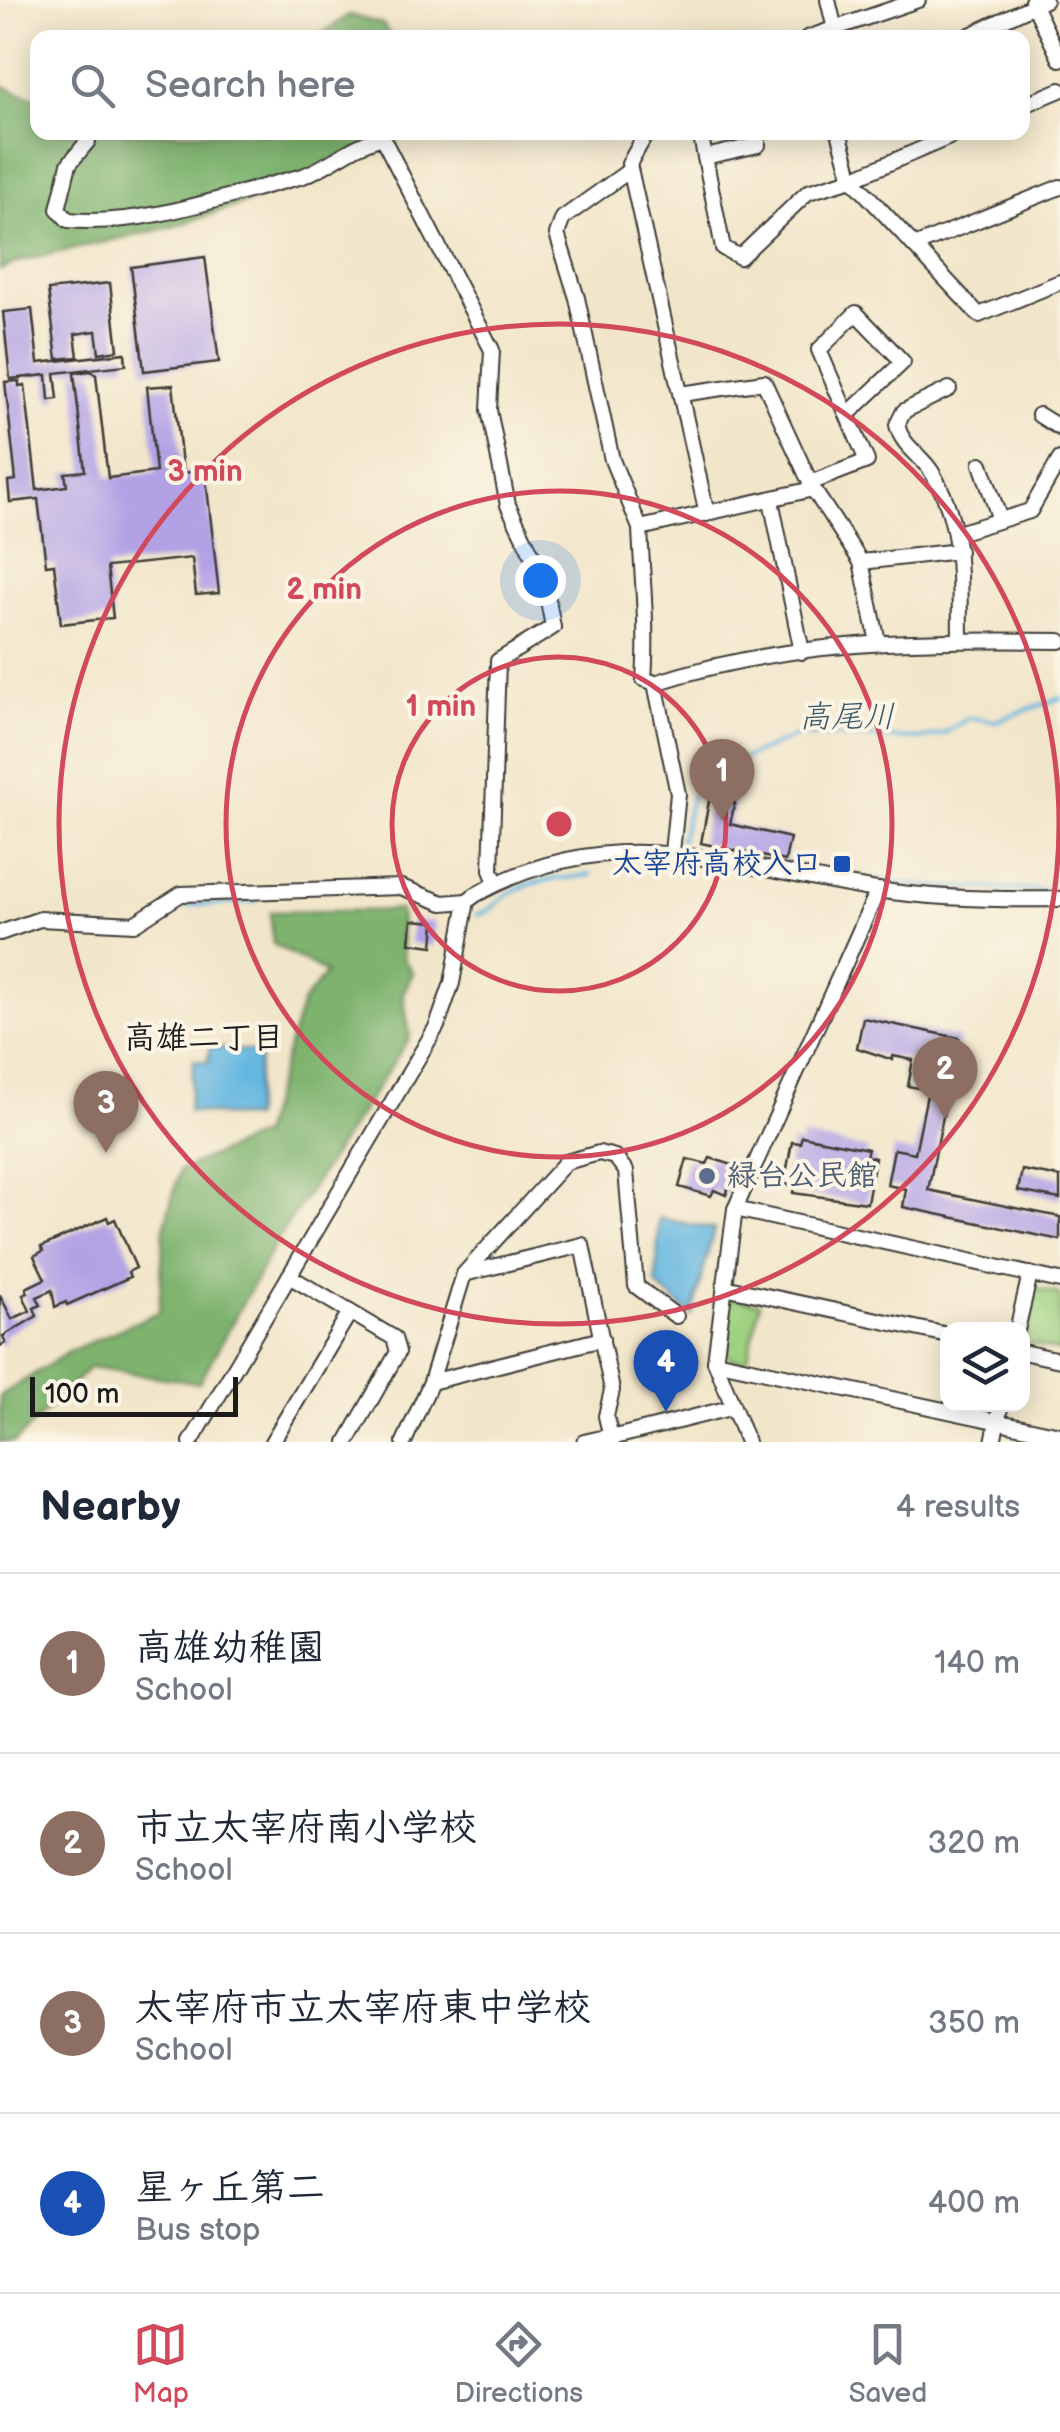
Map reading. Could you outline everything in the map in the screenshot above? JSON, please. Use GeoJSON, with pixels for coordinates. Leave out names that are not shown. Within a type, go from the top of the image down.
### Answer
{"type":"FeatureCollection","features":[{"type":"Feature","properties":{"kind":"street"},"geometry":{"type":"LineString","coordinates":[[828,0],[836,30]]}},
{"type":"Feature","properties":{"kind":"street"},"geometry":{"type":"LineString","coordinates":[[842,30],[918,0]]}},
{"type":"Feature","properties":{"kind":"street"},"geometry":{"type":"LineString","coordinates":[[980,30],[1037,2],[1060,59]]}},
{"type":"Feature","properties":{"kind":"street"},"geometry":{"type":"LineString","coordinates":[[1030,103],[1060,90]]}},
{"type":"Feature","properties":{"kind":"street"},"geometry":{"type":"LineString","coordinates":[[88,140],[69,164],[58,209],[68,220],[95,223],[147,215],[303,176],[323,168],[348,147],[372,140]]}},
{"type":"Feature","properties":{"kind":"street"},"geometry":{"type":"LineString","coordinates":[[384,140],[492,350],[489,410],[508,505],[544,579],[553,627],[498,661],[491,870],[496,883]]}},
{"type":"Feature","properties":{"kind":"street"},"geometry":{"type":"LineString","coordinates":[[643,140],[630,170],[564,218],[557,234],[577,298],[612,460],[640,528],[643,601],[649,619],[644,678],[656,683],[698,668],[878,642],[1060,641]]}},
{"type":"Feature","properties":{"kind":"street"},"geometry":{"type":"LineString","coordinates":[[702,140],[723,248],[740,257],[808,192],[852,179],[942,140]]}},
{"type":"Feature","properties":{"kind":"street"},"geometry":{"type":"LineString","coordinates":[[705,157],[758,145],[758,140]]}},
{"type":"Feature","properties":{"kind":"street"},"geometry":{"type":"LineString","coordinates":[[841,140],[852,179],[980,315],[1060,282]]}},
{"type":"Feature","properties":{"kind":"street"},"geometry":{"type":"LineString","coordinates":[[630,170],[707,514]]}},
{"type":"Feature","properties":{"kind":"street"},"geometry":{"type":"LineString","coordinates":[[914,246],[1060,188]]}},
{"type":"Feature","properties":{"kind":"street"},"geometry":{"type":"LineString","coordinates":[[640,528],[771,500],[867,460],[847,415],[819,350],[856,312],[904,362],[847,415]]}},
{"type":"Feature","properties":{"kind":"street"},"geometry":{"type":"LineString","coordinates":[[681,394],[758,379],[764,382],[812,486],[861,562],[878,642]]}},
{"type":"Feature","properties":{"kind":"street"},"geometry":{"type":"LineString","coordinates":[[950,389],[904,411],[896,425],[905,444],[932,472],[958,533],[960,640]]}},
{"type":"Feature","properties":{"kind":"street"},"geometry":{"type":"LineString","coordinates":[[1039,416],[1060,428]]}},
{"type":"Feature","properties":{"kind":"street"},"geometry":{"type":"LineString","coordinates":[[958,533],[1030,511],[1060,459]]}},
{"type":"Feature","properties":{"kind":"street"},"geometry":{"type":"LineString","coordinates":[[982,464],[1000,520]]}},
{"type":"Feature","properties":{"kind":"street"},"geometry":{"type":"LineString","coordinates":[[771,500],[802,652]]}},
{"type":"Feature","properties":{"kind":"street"},"geometry":{"type":"LineString","coordinates":[[861,562],[958,551]]}},
{"type":"Feature","properties":{"kind":"street"},"geometry":{"type":"LineString","coordinates":[[656,683],[678,794],[672,852]]}},
{"type":"Feature","properties":{"kind":"street"},"geometry":{"type":"LineString","coordinates":[[0,933],[40,918],[134,924],[181,894],[401,887],[443,904],[467,901],[496,883],[545,865],[595,856],[672,852],[878,890],[1060,899]]}},
{"type":"Feature","properties":{"kind":"street"},"geometry":{"type":"LineString","coordinates":[[747,1442],[730,1408],[715,1362],[735,1210],[878,890]]}},
{"type":"Feature","properties":{"kind":"street"},"geometry":{"type":"LineString","coordinates":[[191,1442],[437,1026],[452,983],[467,901]]}},
{"type":"Feature","properties":{"kind":"street"},"geometry":{"type":"LineString","coordinates":[[404,1442],[430,1382],[464,1274],[566,1162],[608,1154],[626,1171],[636,1286],[676,1316]]}},
{"type":"Feature","properties":{"kind":"street"},"geometry":{"type":"LineString","coordinates":[[735,1210],[1060,1281]]}},
{"type":"Feature","properties":{"kind":"street"},"geometry":{"type":"LineString","coordinates":[[464,1274],[582,1245],[612,1390],[606,1416],[611,1438]]}},
{"type":"Feature","properties":{"kind":"street"},"geometry":{"type":"LineString","coordinates":[[1019,1322],[1030,1274]]}},
{"type":"Feature","properties":{"kind":"street"},"geometry":{"type":"LineString","coordinates":[[289,1276],[394,1338],[398,1352],[347,1442]]}},
{"type":"Feature","properties":{"kind":"street"},"geometry":{"type":"LineString","coordinates":[[724,1287],[940,1333]]}},
{"type":"Feature","properties":{"kind":"street"},"geometry":{"type":"LineString","coordinates":[[272,1442],[350,1312]]}},
{"type":"Feature","properties":{"kind":"street"},"geometry":{"type":"LineString","coordinates":[[430,1382],[602,1340]]}},
{"type":"Feature","properties":{"kind":"street"},"geometry":{"type":"LineString","coordinates":[[1030,1354],[1060,1360]]}},
{"type":"Feature","properties":{"kind":"street"},"geometry":{"type":"LineString","coordinates":[[715,1362],[1060,1435]]}},
{"type":"Feature","properties":{"kind":"street"},"geometry":{"type":"LineString","coordinates":[[584,1442],[730,1408]]}},
{"type":"Feature","properties":{"kind":"street"},"geometry":{"type":"LineString","coordinates":[[993,1442],[999,1412]]}},
{"type":"Feature","properties":{"kind":"green space"},"geometry":{"type":"Polygon","coordinates":[[[349,15],[383,24],[387,30],[327,30],[349,15]]]}},
{"type":"Feature","properties":{"kind":"green space"},"geometry":{"type":"Polygon","coordinates":[[[0,85],[30,96],[30,140],[396,140],[247,202],[172,227],[20,261],[0,270],[0,85]]]}},
{"type":"Feature","properties":{"kind":"green space"},"geometry":{"type":"Polygon","coordinates":[[[400,910],[403,958],[413,973],[403,993],[410,1037],[279,1237],[199,1383],[90,1367],[15,1442],[0,1442],[0,1396],[70,1351],[159,1312],[164,1228],[180,1170],[261,1135],[302,1003],[326,973],[273,944],[270,912],[400,910]]]}},
{"type":"Feature","properties":{"kind":"green space"},"geometry":{"type":"Polygon","coordinates":[[[1036,1289],[1060,1294],[1060,1352],[1030,1343],[1029,1322],[1036,1289]]]}},
{"type":"Feature","properties":{"kind":"green space"},"geometry":{"type":"Polygon","coordinates":[[[730,1298],[760,1303],[747,1362],[731,1359],[724,1348],[730,1298]]]}},
{"type":"Feature","properties":{"kind":"water"},"geometry":{"type":"Polygon","coordinates":[[[210,1046],[260,1053],[252,1119],[188,1111],[194,1060],[208,1062],[210,1046]]]}},
{"type":"Feature","properties":{"kind":"water"},"geometry":{"type":"Polygon","coordinates":[[[659,1218],[714,1229],[692,1315],[656,1285],[659,1218]]]}},
{"type":"Feature","properties":{"kind":"building"},"geometry":{"type":"Polygon","coordinates":[[[205,257],[219,362],[144,371],[131,267],[205,257]]]}},
{"type":"Feature","properties":{"kind":"building"},"geometry":{"type":"Polygon","coordinates":[[[110,283],[118,350],[99,353],[96,331],[75,334],[78,357],[57,359],[48,290],[110,283]]]}},
{"type":"Feature","properties":{"kind":"building"},"geometry":{"type":"Polygon","coordinates":[[[32,309],[38,363],[125,353],[126,365],[55,373],[58,399],[49,400],[47,375],[10,379],[3,312],[32,309]]]}},
{"type":"Feature","properties":{"kind":"building"},"geometry":{"type":"Polygon","coordinates":[[[91,371],[96,375],[108,478],[156,472],[147,387],[173,385],[183,473],[205,470],[219,593],[196,595],[192,558],[107,567],[113,618],[61,624],[54,564],[46,565],[38,499],[10,502],[8,481],[16,480],[5,382],[19,381],[19,386],[25,385],[37,490],[67,486],[65,473],[85,471],[74,373],[91,371]]]}},
{"type":"Feature","properties":{"kind":"building"},"geometry":{"type":"Polygon","coordinates":[[[710,796],[735,802],[730,824],[790,838],[785,861],[701,843],[710,796]]]}},
{"type":"Feature","properties":{"kind":"building"},"geometry":{"type":"Polygon","coordinates":[[[412,920],[435,922],[433,946],[410,943],[412,920]]]}},
{"type":"Feature","properties":{"kind":"building"},"geometry":{"type":"Polygon","coordinates":[[[863,1018],[959,1038],[928,1190],[1060,1217],[1060,1240],[903,1207],[906,1189],[887,1185],[894,1149],[915,1153],[928,1090],[908,1086],[913,1060],[893,1056],[893,1060],[857,1048],[863,1018]]]}},
{"type":"Feature","properties":{"kind":"building"},"geometry":{"type":"Polygon","coordinates":[[[802,1136],[868,1149],[866,1156],[875,1158],[867,1203],[793,1193],[794,1186],[784,1184],[792,1142],[800,1143],[802,1136]]]}},
{"type":"Feature","properties":{"kind":"building","name":"緑台公民館"},"geometry":{"type":"Polygon","coordinates":[[[710,1158],[736,1166],[726,1195],[714,1190],[711,1196],[679,1187],[687,1159],[707,1164],[710,1158]]]}},
{"type":"Feature","properties":{"kind":"building"},"geometry":{"type":"Polygon","coordinates":[[[1022,1170],[1060,1177],[1060,1199],[1018,1191],[1022,1170]]]}},
{"type":"Feature","properties":{"kind":"building"},"geometry":{"type":"Polygon","coordinates":[[[107,1217],[109,1222],[115,1219],[136,1268],[128,1272],[130,1277],[67,1305],[66,1302],[55,1307],[52,1290],[37,1297],[41,1305],[34,1308],[37,1316],[3,1336],[6,1343],[0,1346],[0,1295],[12,1319],[30,1311],[23,1295],[28,1293],[26,1288],[45,1279],[34,1256],[43,1251],[41,1247],[107,1217]]]}},
{"type":"Feature","properties":{"kind":"waterway","name":"高尾川"},"geometry":{"type":"LineString","coordinates":[[680,843],[692,794],[740,760],[798,735],[919,739],[943,734],[969,718],[996,721],[1060,698]]}},
{"type":"Feature","properties":{"kind":"waterway"},"geometry":{"type":"LineString","coordinates":[[477,915],[529,885],[591,875]]}},
{"type":"Feature","properties":{"kind":"waterway"},"geometry":{"type":"LineString","coordinates":[[844,875],[919,886],[1060,891]]}},
{"type":"Feature","properties":{"kind":"waterway"},"geometry":{"type":"LineString","coordinates":[[86,928],[134,935],[183,906],[256,901]]}},
{"type":"Feature","properties":{"kind":"waterway"},"geometry":{"type":"LineString","coordinates":[[36,927],[61,927]]}},
{"type":"Feature","properties":{"kind":"waterway"},"geometry":{"type":"LineString","coordinates":[[0,943],[13,936]]}},
{"type":"Feature","properties":{"kind":"place","name":"高雄幼稚園"},"geometry":{"type":"Point","coordinates":[722,821]}},
{"type":"Feature","properties":{"kind":"place","name":"太宰府高校入口"},"geometry":{"type":"Point","coordinates":[842,864]}},
{"type":"Feature","properties":{"kind":"place","name":"市立太宰府南小学校"},"geometry":{"type":"Point","coordinates":[945,1119]}},
{"type":"Feature","properties":{"kind":"place","name":"太宰府市立太宰府東中学校"},"geometry":{"type":"Point","coordinates":[106,1153]}},
{"type":"Feature","properties":{"kind":"place","name":"緑台公民館"},"geometry":{"type":"Point","coordinates":[707,1176]}},
{"type":"Feature","properties":{"kind":"place","name":"星ヶ丘第二"},"geometry":{"type":"Point","coordinates":[666,1412]}},
{"type":"Feature","properties":{"kind":"district","name":"高雄二丁目"},"geometry":{"type":"Point","coordinates":[204,1038]}}]}
